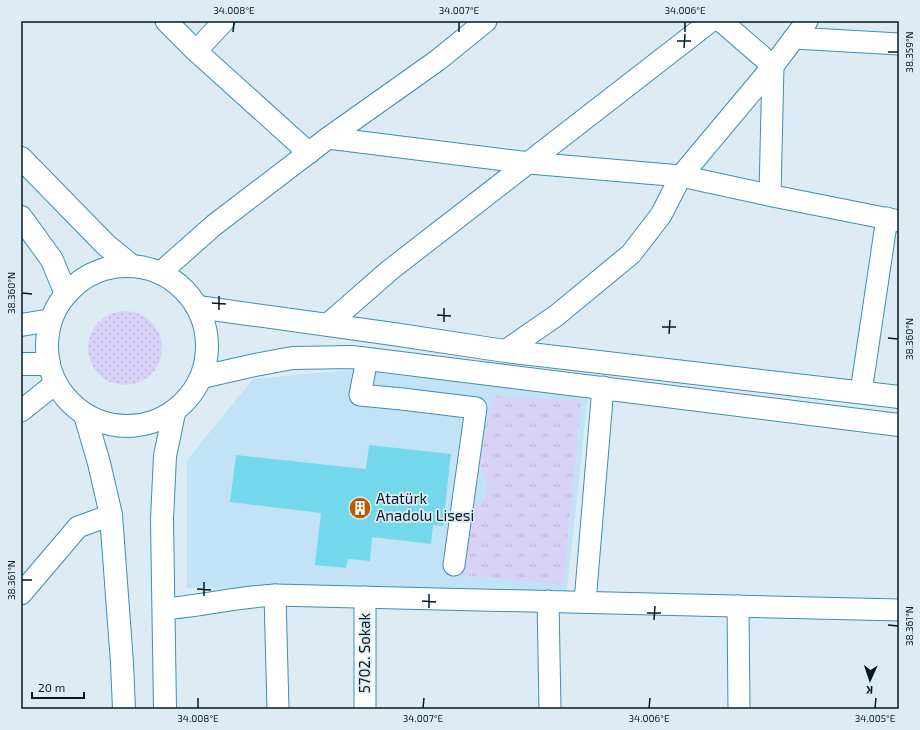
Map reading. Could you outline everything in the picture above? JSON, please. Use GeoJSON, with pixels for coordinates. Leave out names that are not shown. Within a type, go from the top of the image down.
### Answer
{"type":"FeatureCollection","features":[{"type":"Feature","properties":{"kind":"main road"},"geometry":{"type":"LineString","coordinates":[[21,158],[106,245],[132,266]]}},
{"type":"Feature","properties":{"kind":"main road"},"geometry":{"type":"LineString","coordinates":[[21,217],[52,260],[66,294]]}},
{"type":"Feature","properties":{"kind":"main road"},"geometry":{"type":"LineString","coordinates":[[132,266],[160,273],[182,287],[198,308],[207,330],[208,353],[202,377],[193,394],[174,413],[147,425],[121,427],[85,415],[70,403],[52,374],[47,353],[48,332],[51,320],[58,304],[77,283],[102,270],[132,266]]}},
{"type":"Feature","properties":{"kind":"main road"},"geometry":{"type":"LineString","coordinates":[[198,308],[393,334],[505,351],[899,397]]}},
{"type":"Feature","properties":{"kind":"main road"},"geometry":{"type":"LineString","coordinates":[[21,325],[51,320]]}},
{"type":"Feature","properties":{"kind":"main road"},"geometry":{"type":"LineString","coordinates":[[202,377],[292,358],[352,357],[899,425]]}},
{"type":"Feature","properties":{"kind":"main road"},"geometry":{"type":"LineString","coordinates":[[21,364],[52,374]]}},
{"type":"Feature","properties":{"kind":"main road"},"geometry":{"type":"LineString","coordinates":[[165,709],[162,520],[166,456],[174,413]]}},
{"type":"Feature","properties":{"kind":"main road"},"geometry":{"type":"LineString","coordinates":[[85,415],[99,463],[111,514],[124,709]]}},
{"type":"Feature","properties":{"kind":"street"},"geometry":{"type":"LineString","coordinates":[[166,21],[196,51],[309,153]]}},
{"type":"Feature","properties":{"kind":"street"},"geometry":{"type":"LineString","coordinates":[[196,51],[224,21]]}},
{"type":"Feature","properties":{"kind":"street"},"geometry":{"type":"LineString","coordinates":[[160,273],[213,226],[328,138],[438,60],[486,21]]}},
{"type":"Feature","properties":{"kind":"street"},"geometry":{"type":"LineString","coordinates":[[327,325],[390,270],[711,21]]}},
{"type":"Feature","properties":{"kind":"street"},"geometry":{"type":"LineString","coordinates":[[721,21],[773,66]]}},
{"type":"Feature","properties":{"kind":"street"},"geometry":{"type":"LineString","coordinates":[[505,351],[557,314],[631,254],[661,215],[680,176],[773,66],[807,21]]}},
{"type":"Feature","properties":{"kind":"street"},"geometry":{"type":"LineString","coordinates":[[794,38],[899,44]]}},
{"type":"Feature","properties":{"kind":"street"},"geometry":{"type":"LineString","coordinates":[[770,195],[773,66]]}},
{"type":"Feature","properties":{"kind":"street"},"geometry":{"type":"LineString","coordinates":[[328,138],[529,163],[680,176],[893,219],[861,392]]}},
{"type":"Feature","properties":{"kind":"street"},"geometry":{"type":"LineString","coordinates":[[367,359],[360,395],[476,408],[454,565]]}},
{"type":"Feature","properties":{"kind":"street"},"geometry":{"type":"LineString","coordinates":[[21,411],[52,374]]}},
{"type":"Feature","properties":{"kind":"street"},"geometry":{"type":"LineString","coordinates":[[585,602],[603,388]]}},
{"type":"Feature","properties":{"kind":"street"},"geometry":{"type":"LineString","coordinates":[[21,594],[78,527],[111,514]]}},
{"type":"Feature","properties":{"kind":"street"},"geometry":{"type":"LineString","coordinates":[[275,595],[278,709]]}},
{"type":"Feature","properties":{"kind":"street"},"geometry":{"type":"LineString","coordinates":[[164,609],[201,605],[256,596],[275,595],[899,610]]}},
{"type":"Feature","properties":{"kind":"street","name":"5702. Sokak"},"geometry":{"type":"LineString","coordinates":[[365,597],[365,709]]}},
{"type":"Feature","properties":{"kind":"street"},"geometry":{"type":"LineString","coordinates":[[548,601],[550,709]]}},
{"type":"Feature","properties":{"kind":"street"},"geometry":{"type":"LineString","coordinates":[[738,606],[739,709]]}},
{"type":"Feature","properties":{"kind":"shaded area"},"geometry":{"type":"Polygon","coordinates":[[[348,370],[588,395],[567,591],[187,588],[187,460],[253,379],[348,370]]]}},
{"type":"Feature","properties":{"kind":"green space"},"geometry":{"type":"Polygon","coordinates":[[[125,311],[146,317],[156,327],[162,348],[156,369],[146,379],[125,385],[104,379],[94,369],[88,348],[94,327],[104,317],[125,311]]]}},
{"type":"Feature","properties":{"kind":"green space"},"geometry":{"type":"Polygon","coordinates":[[[496,396],[581,401],[563,585],[462,575],[469,504],[483,503],[488,486],[485,474],[477,469],[482,431],[496,396]]]}},
{"type":"Feature","properties":{"kind":"building","name":"Atatürk Anadolu Lisesi"},"geometry":{"type":"Polygon","coordinates":[[[369,445],[451,454],[443,526],[433,525],[431,544],[372,537],[370,561],[348,559],[346,568],[315,565],[321,513],[230,502],[236,455],[366,469],[369,445]]]}},
{"type":"Feature","properties":{"kind":"place","name":"Atatürk Anadolu Lisesi"},"geometry":{"type":"Point","coordinates":[360,508]}}]}
